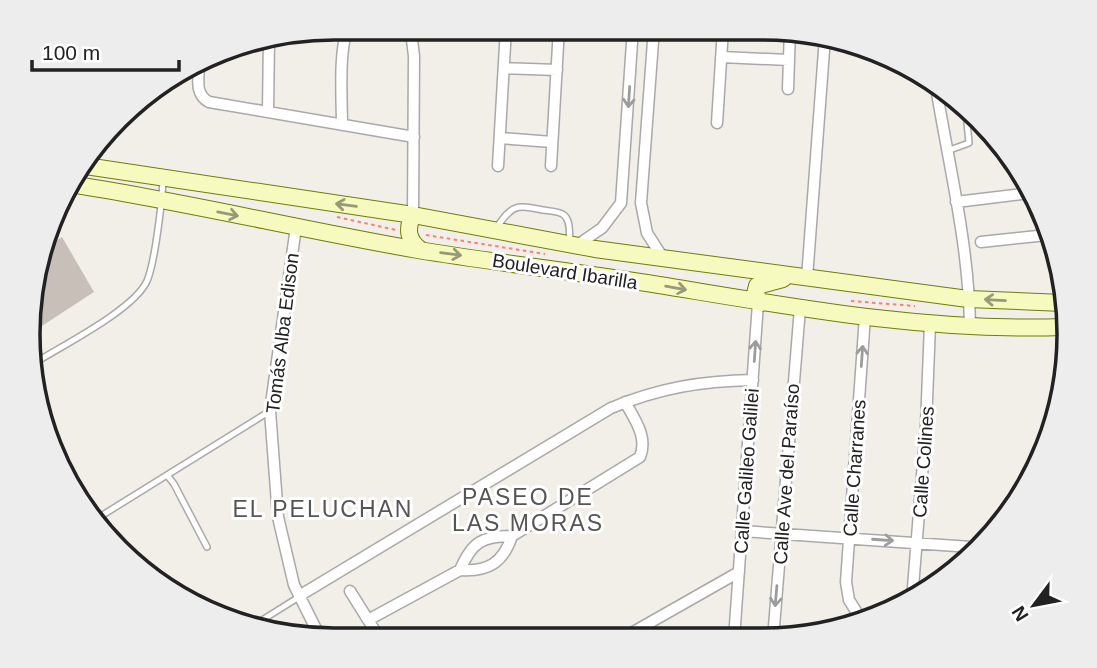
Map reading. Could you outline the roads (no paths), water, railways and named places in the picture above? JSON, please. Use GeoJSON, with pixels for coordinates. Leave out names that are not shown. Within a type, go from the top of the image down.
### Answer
{"type":"FeatureCollection","features":[{"type":"Feature","properties":{"kind":"main road","name":"Boulevard Ibarilla"},"geometry":{"type":"LineString","coordinates":[[93,167],[413,215],[573,246],[968,299],[1055,303]]}},
{"type":"Feature","properties":{"kind":"main road","name":"Boulevard Ibarilla"},"geometry":{"type":"LineString","coordinates":[[81,186],[421,250],[760,303],[930,324],[1057,327]]}},
{"type":"Feature","properties":{"kind":"main road"},"geometry":{"type":"LineString","coordinates":[[413,215],[409,224],[410,237],[421,250]]}},
{"type":"Feature","properties":{"kind":"main road"},"geometry":{"type":"LineString","coordinates":[[522,264],[539,261],[584,267],[591,262],[595,249]]}},
{"type":"Feature","properties":{"kind":"main road"},"geometry":{"type":"LineString","coordinates":[[760,303],[755,294],[757,286],[800,277]]}},
{"type":"Feature","properties":{"kind":"street"},"geometry":{"type":"LineString","coordinates":[[342,125],[345,40]]}},
{"type":"Feature","properties":{"kind":"street"},"geometry":{"type":"LineString","coordinates":[[412,40],[413,215]]}},
{"type":"Feature","properties":{"kind":"street"},"geometry":{"type":"LineString","coordinates":[[498,166],[505,40]]}},
{"type":"Feature","properties":{"kind":"street"},"geometry":{"type":"LineString","coordinates":[[551,166],[558,40]]}},
{"type":"Feature","properties":{"kind":"street"},"geometry":{"type":"LineString","coordinates":[[573,246],[602,228],[621,203],[632,40]]}},
{"type":"Feature","properties":{"kind":"street"},"geometry":{"type":"LineString","coordinates":[[653,40],[641,203],[647,233],[663,258]]}},
{"type":"Feature","properties":{"kind":"street"},"geometry":{"type":"LineString","coordinates":[[717,123],[723,40]]}},
{"type":"Feature","properties":{"kind":"street"},"geometry":{"type":"LineString","coordinates":[[788,89],[790,42]]}},
{"type":"Feature","properties":{"kind":"street"},"geometry":{"type":"LineString","coordinates":[[800,277],[824,47]]}},
{"type":"Feature","properties":{"kind":"street"},"geometry":{"type":"LineString","coordinates":[[268,111],[269,48]]}},
{"type":"Feature","properties":{"kind":"street"},"geometry":{"type":"LineString","coordinates":[[722,57],[789,60]]}},
{"type":"Feature","properties":{"kind":"street"},"geometry":{"type":"LineString","coordinates":[[504,68],[557,70]]}},
{"type":"Feature","properties":{"kind":"street"},"geometry":{"type":"LineString","coordinates":[[199,74],[198,90],[204,100],[414,137]]}},
{"type":"Feature","properties":{"kind":"street"},"geometry":{"type":"LineString","coordinates":[[943,101],[947,150],[957,202],[970,327]]}},
{"type":"Feature","properties":{"kind":"street"},"geometry":{"type":"LineString","coordinates":[[500,138],[552,142]]}},
{"type":"Feature","properties":{"kind":"street"},"geometry":{"type":"LineString","coordinates":[[957,202],[1021,195]]}},
{"type":"Feature","properties":{"kind":"street","name":"Tomás Alba Edison"},"geometry":{"type":"LineString","coordinates":[[296,228],[270,411],[278,517],[299,596],[315,627]]}},
{"type":"Feature","properties":{"kind":"street"},"geometry":{"type":"LineString","coordinates":[[981,242],[1039,236]]}},
{"type":"Feature","properties":{"kind":"street","name":"Calle Galileo Galilei"},"geometry":{"type":"LineString","coordinates":[[735,628],[760,303]]}},
{"type":"Feature","properties":{"kind":"street","name":"Calle Ave del Paraíso"},"geometry":{"type":"LineString","coordinates":[[774,627],[800,308]]}},
{"type":"Feature","properties":{"kind":"street","name":"Calle Charranes"},"geometry":{"type":"LineString","coordinates":[[857,612],[847,593],[864,316]]}},
{"type":"Feature","properties":{"kind":"street","name":"Calle Colines"},"geometry":{"type":"LineString","coordinates":[[913,586],[926,425],[930,324]]}},
{"type":"Feature","properties":{"kind":"street"},"geometry":{"type":"LineString","coordinates":[[299,596],[590,419],[625,402],[690,383],[753,380]]}},
{"type":"Feature","properties":{"kind":"street"},"geometry":{"type":"LineString","coordinates":[[460,570],[468,551],[478,542],[495,536],[512,536],[639,457],[643,441],[625,402]]}},
{"type":"Feature","properties":{"kind":"street"},"geometry":{"type":"LineString","coordinates":[[742,531],[966,547]]}},
{"type":"Feature","properties":{"kind":"street"},"geometry":{"type":"LineString","coordinates":[[368,620],[460,570],[477,570],[496,563],[506,552],[512,536]]}},
{"type":"Feature","properties":{"kind":"street"},"geometry":{"type":"LineString","coordinates":[[640,628],[739,572]]}},
{"type":"Feature","properties":{"kind":"street"},"geometry":{"type":"LineString","coordinates":[[350,592],[373,628]]}},
{"type":"Feature","properties":{"kind":"lane"},"geometry":{"type":"LineString","coordinates":[[947,150],[969,143],[967,122]]}},
{"type":"Feature","properties":{"kind":"lane"},"geometry":{"type":"LineString","coordinates":[[42,359],[108,318],[138,295],[151,267],[163,178]]}},
{"type":"Feature","properties":{"kind":"lane"},"geometry":{"type":"LineString","coordinates":[[495,231],[507,212],[513,208],[521,206],[558,213],[568,220],[573,246]]}},
{"type":"Feature","properties":{"kind":"lane"},"geometry":{"type":"LineString","coordinates":[[103,516],[270,411]]}},
{"type":"Feature","properties":{"kind":"lane"},"geometry":{"type":"LineString","coordinates":[[167,475],[208,547]]}},
{"type":"Feature","properties":{"kind":"lane"},"geometry":{"type":"LineString","coordinates":[[263,619],[299,596]]}},
{"type":"Feature","properties":{"kind":"district","name":"EL PELUCHAN"},"geometry":{"type":"Point","coordinates":[323,509]}},
{"type":"Feature","properties":{"kind":"district","name":"PASEO DE LAS MORAS"},"geometry":{"type":"Point","coordinates":[528,510]}}]}
